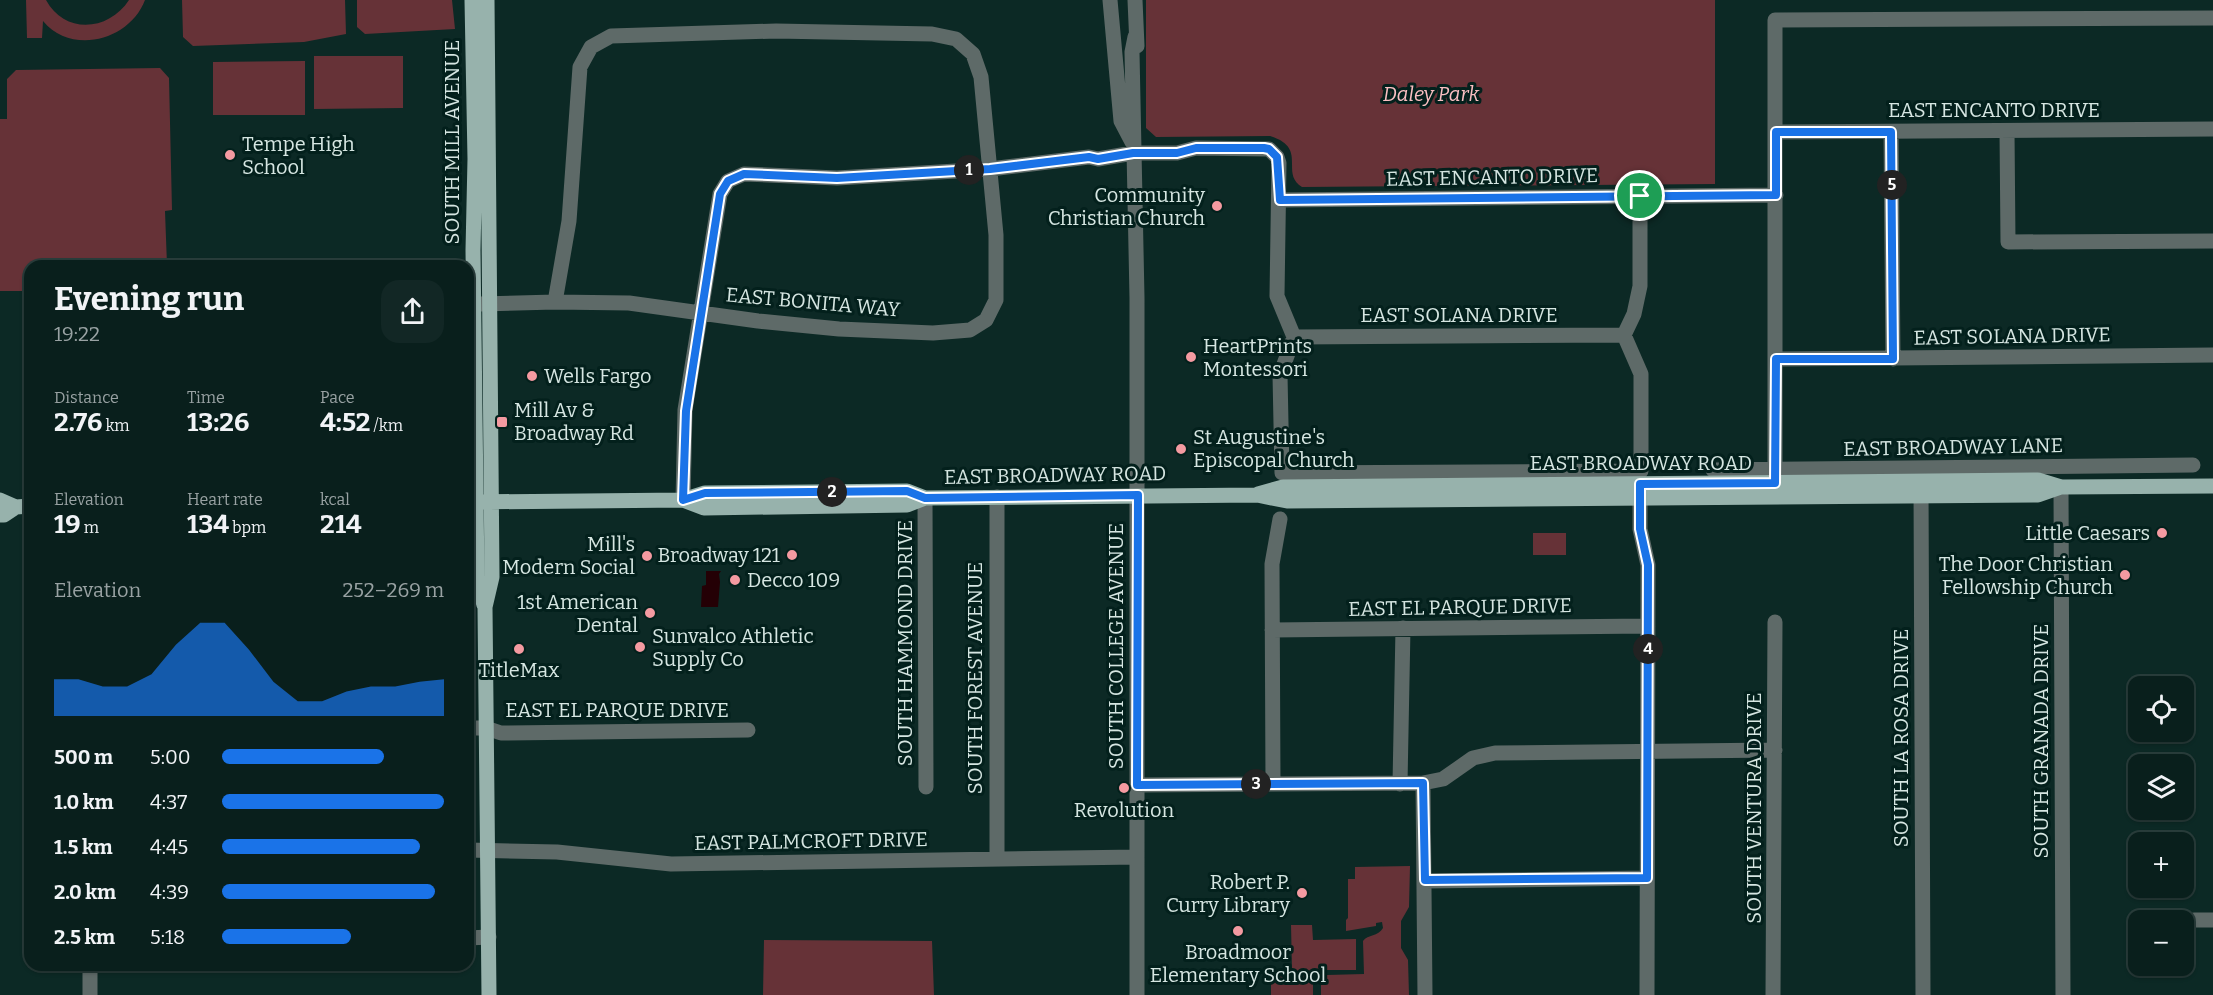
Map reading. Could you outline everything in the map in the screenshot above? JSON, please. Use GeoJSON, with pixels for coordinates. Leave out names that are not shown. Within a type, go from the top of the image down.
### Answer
{"type":"FeatureCollection","features":[{"type":"Feature","properties":{"kind":"main road","name":"SOUTH MILL AVENUE"},"geometry":{"type":"LineString","coordinates":[[472,0],[475,159],[473,260]]}},
{"type":"Feature","properties":{"kind":"main road","name":"SOUTH MILL AVENUE"},"geometry":{"type":"LineString","coordinates":[[487,0],[490,148],[477,579],[484,607],[489,995]]}},
{"type":"Feature","properties":{"kind":"main road","name":"SOUTH MILL AVENUE"},"geometry":{"type":"LineString","coordinates":[[474,300],[478,502]]}},
{"type":"Feature","properties":{"kind":"main road","name":"EAST BROADWAY ROAD"},"geometry":{"type":"LineString","coordinates":[[1640,484],[1775,476],[1921,489]]}},
{"type":"Feature","properties":{"kind":"main road","name":"EAST BROADWAY ROAD"},"geometry":{"type":"LineString","coordinates":[[478,502],[683,500],[705,493],[842,491],[907,491],[925,498],[1257,495],[1283,487],[1640,484],[1921,489],[2038,480],[2061,487],[2213,486]]}},
{"type":"Feature","properties":{"kind":"main road"},"geometry":{"type":"LineString","coordinates":[[0,500],[23,506]]}},
{"type":"Feature","properties":{"kind":"main road"},"geometry":{"type":"LineString","coordinates":[[0,515],[23,506]]}},
{"type":"Feature","properties":{"kind":"street"},"geometry":{"type":"LineString","coordinates":[[1110,0],[1121,121],[1136,149]]}},
{"type":"Feature","properties":{"kind":"street","name":"SOUTH COLLEGE AVENUE"},"geometry":{"type":"LineString","coordinates":[[1135,0],[1135,38],[1132,52],[1136,149],[1133,177],[1136,189],[1138,495],[1137,995]]}},
{"type":"Feature","properties":{"kind":"street"},"geometry":{"type":"LineString","coordinates":[[1775,476],[1775,20],[2213,18]]}},
{"type":"Feature","properties":{"kind":"street","name":"EAST BONITA WAY"},"geometry":{"type":"LineString","coordinates":[[484,303],[629,303],[758,321],[839,329],[933,333],[970,330],[986,320],[996,300],[996,235],[990,169],[981,76],[973,54],[956,39],[932,34],[776,31],[611,36],[591,47],[580,67],[569,221],[555,302]]}},
{"type":"Feature","properties":{"kind":"street","name":"EAST ENCANTO DRIVE"},"geometry":{"type":"LineString","coordinates":[[1776,132],[2213,129]]}},
{"type":"Feature","properties":{"kind":"street"},"geometry":{"type":"LineString","coordinates":[[2007,131],[2008,242],[2213,241]]}},
{"type":"Feature","properties":{"kind":"street"},"geometry":{"type":"LineString","coordinates":[[1891,132],[1893,359]]}},
{"type":"Feature","properties":{"kind":"street"},"geometry":{"type":"LineString","coordinates":[[683,500],[686,411],[720,194],[728,181],[744,174],[837,178],[990,169],[1089,157],[1098,159],[1136,149],[1177,153],[1196,148],[1264,148],[1273,152],[1279,163],[1277,296],[1294,337],[1280,375],[1282,473],[1640,484]]}},
{"type":"Feature","properties":{"kind":"street","name":"EAST ENCANTO DRIVE"},"geometry":{"type":"LineString","coordinates":[[1280,200],[1776,195]]}},
{"type":"Feature","properties":{"kind":"street"},"geometry":{"type":"LineString","coordinates":[[1640,196],[1640,286],[1634,314],[1624,335],[1641,374],[1640,529],[1648,565],[1647,995]]}},
{"type":"Feature","properties":{"kind":"street","name":"EAST SOLANA DRIVE"},"geometry":{"type":"LineString","coordinates":[[1294,337],[1624,335]]}},
{"type":"Feature","properties":{"kind":"street","name":"EAST SOLANA DRIVE"},"geometry":{"type":"LineString","coordinates":[[1776,359],[2213,355]]}},
{"type":"Feature","properties":{"kind":"street","name":"EAST BROADWAY LANE"},"geometry":{"type":"LineString","coordinates":[[1713,470],[1775,476],[2193,465]]}},
{"type":"Feature","properties":{"kind":"street","name":"SOUTH GRANADA DRIVE"},"geometry":{"type":"LineString","coordinates":[[2061,487],[2063,995]]}},
{"type":"Feature","properties":{"kind":"street","name":"SOUTH LA ROSA DRIVE"},"geometry":{"type":"LineString","coordinates":[[1921,489],[1923,995]]}},
{"type":"Feature","properties":{"kind":"street","name":"SOUTH FOREST AVENUE"},"geometry":{"type":"LineString","coordinates":[[997,497],[997,859]]}},
{"type":"Feature","properties":{"kind":"street","name":"SOUTH HAMMOND DRIVE"},"geometry":{"type":"LineString","coordinates":[[925,498],[926,788]]}},
{"type":"Feature","properties":{"kind":"street"},"geometry":{"type":"LineString","coordinates":[[1273,784],[1272,564],[1281,519]]}},
{"type":"Feature","properties":{"kind":"street","name":"SOUTH VENTURA DRIVE"},"geometry":{"type":"LineString","coordinates":[[1773,995],[1775,622]]}},
{"type":"Feature","properties":{"kind":"street","name":"EAST EL PARQUE DRIVE"},"geometry":{"type":"LineString","coordinates":[[1272,630],[1648,626]]}},
{"type":"Feature","properties":{"kind":"street"},"geometry":{"type":"LineString","coordinates":[[1400,784],[1402,628]]}},
{"type":"Feature","properties":{"kind":"street","name":"EAST EL PARQUE DRIVE"},"geometry":{"type":"LineString","coordinates":[[474,728],[486,728],[501,733],[748,730]]}},
{"type":"Feature","properties":{"kind":"street"},"geometry":{"type":"LineString","coordinates":[[1137,785],[1423,783],[1443,779],[1473,758],[1495,753],[1775,750]]}},
{"type":"Feature","properties":{"kind":"street"},"geometry":{"type":"LineString","coordinates":[[1423,783],[1425,995]]}},
{"type":"Feature","properties":{"kind":"street","name":"EAST PALMCROFT DRIVE"},"geometry":{"type":"LineString","coordinates":[[474,850],[557,852],[671,864],[1137,857]]}},
{"type":"Feature","properties":{"kind":"street"},"geometry":{"type":"LineString","coordinates":[[1425,880],[1647,878]]}},
{"type":"Feature","properties":{"kind":"street"},"geometry":{"type":"LineString","coordinates":[[2194,920],[2213,920]]}},
{"type":"Feature","properties":{"kind":"street"},"geometry":{"type":"LineString","coordinates":[[474,938],[489,937]]}},
{"type":"Feature","properties":{"kind":"street"},"geometry":{"type":"LineString","coordinates":[[90,971],[90,995]]}},
{"type":"Feature","properties":{"kind":"green space"},"geometry":{"type":"Polygon","coordinates":[[[26,0],[46,0],[64,19],[75,24],[87,25],[110,18],[129,0],[145,0],[138,14],[127,25],[99,39],[84,40],[69,38],[55,32],[43,21],[42,38],[27,38],[26,0]]]}},
{"type":"Feature","properties":{"kind":"green space"},"geometry":{"type":"Polygon","coordinates":[[[182,0],[345,0],[346,34],[304,42],[193,46],[183,37],[182,0]]]}},
{"type":"Feature","properties":{"kind":"green space"},"geometry":{"type":"Polygon","coordinates":[[[357,0],[452,0],[455,29],[365,34],[357,27],[357,0]]]}},
{"type":"Feature","properties":{"kind":"green space","name":"Daley Park"},"geometry":{"type":"Polygon","coordinates":[[[1146,0],[1715,0],[1715,184],[1302,187],[1293,175],[1288,147],[1282,141],[1270,136],[1156,137],[1146,128],[1146,0]]]}},
{"type":"Feature","properties":{"kind":"green space"},"geometry":{"type":"Polygon","coordinates":[[[314,56],[403,56],[403,108],[314,109],[314,56]]]}},
{"type":"Feature","properties":{"kind":"green space"},"geometry":{"type":"Polygon","coordinates":[[[305,61],[305,115],[213,115],[213,62],[305,61]]]}},
{"type":"Feature","properties":{"kind":"green space"},"geometry":{"type":"Polygon","coordinates":[[[160,68],[169,78],[172,210],[165,211],[167,260],[24,260],[24,291],[0,291],[0,119],[7,119],[7,79],[16,70],[160,68]]]}},
{"type":"Feature","properties":{"kind":"green space"},"geometry":{"type":"Polygon","coordinates":[[[1533,533],[1566,533],[1566,555],[1533,555],[1533,533]]]}},
{"type":"Feature","properties":{"kind":"green space"},"geometry":{"type":"Polygon","coordinates":[[[1410,866],[1409,907],[1401,921],[1401,948],[1408,960],[1409,995],[1321,995],[1321,982],[1327,975],[1364,974],[1363,941],[1383,928],[1382,922],[1376,923],[1376,926],[1346,931],[1348,879],[1355,879],[1355,867],[1410,866]]]}},
{"type":"Feature","properties":{"kind":"green space"},"geometry":{"type":"Polygon","coordinates":[[[1291,925],[1312,925],[1313,940],[1356,939],[1356,970],[1313,970],[1313,995],[1271,995],[1271,971],[1292,970],[1291,925]]]}},
{"type":"Feature","properties":{"kind":"green space"},"geometry":{"type":"Polygon","coordinates":[[[764,940],[932,941],[934,995],[763,995],[764,940]]]}},
{"type":"Feature","properties":{"kind":"shaded area"},"geometry":{"type":"Polygon","coordinates":[[[706,571],[721,571],[718,607],[701,607],[702,586],[706,585],[706,571]]]}},
{"type":"Feature","properties":{"kind":"place","name":"Tempe High School"},"geometry":{"type":"Point","coordinates":[230,155]}},
{"type":"Feature","properties":{"kind":"place","name":"Community Christian Church"},"geometry":{"type":"Point","coordinates":[1217,206]}},
{"type":"Feature","properties":{"kind":"place","name":"HeartPrints Montessori"},"geometry":{"type":"Point","coordinates":[1191,357]}},
{"type":"Feature","properties":{"kind":"place","name":"Wells Fargo"},"geometry":{"type":"Point","coordinates":[532,376]}},
{"type":"Feature","properties":{"kind":"place","name":"Mill Av & Broadway Rd"},"geometry":{"type":"Point","coordinates":[502,422]}},
{"type":"Feature","properties":{"kind":"place","name":"St Augustine's Episcopal Church"},"geometry":{"type":"Point","coordinates":[1181,449]}},
{"type":"Feature","properties":{"kind":"place","name":"Little Caesars"},"geometry":{"type":"Point","coordinates":[2162,533]}},
{"type":"Feature","properties":{"kind":"place","name":"Broadway 121"},"geometry":{"type":"Point","coordinates":[792,555]}},
{"type":"Feature","properties":{"kind":"place","name":"Mill's Modern Social"},"geometry":{"type":"Point","coordinates":[647,556]}},
{"type":"Feature","properties":{"kind":"place","name":"The Door Christian Fellowship Church"},"geometry":{"type":"Point","coordinates":[2125,575]}},
{"type":"Feature","properties":{"kind":"place","name":"Decco 109"},"geometry":{"type":"Point","coordinates":[735,580]}},
{"type":"Feature","properties":{"kind":"place","name":"1st American Dental"},"geometry":{"type":"Point","coordinates":[650,613]}},
{"type":"Feature","properties":{"kind":"place","name":"Sunvalco Athletic Supply Co"},"geometry":{"type":"Point","coordinates":[640,647]}},
{"type":"Feature","properties":{"kind":"place","name":"TitleMax"},"geometry":{"type":"Point","coordinates":[519,649]}},
{"type":"Feature","properties":{"kind":"place","name":"Revolution"},"geometry":{"type":"Point","coordinates":[1124,788]}},
{"type":"Feature","properties":{"kind":"place","name":"Robert P. Curry Library"},"geometry":{"type":"Point","coordinates":[1302,893]}},
{"type":"Feature","properties":{"kind":"place","name":"Broadmoor Elementary School"},"geometry":{"type":"Point","coordinates":[1238,931]}},
{"type":"Feature","properties":{"kind":"route"},"geometry":{"type":"LineString","coordinates":[[1776,132],[1891,132],[1893,359],[1776,359],[1775,483],[1640,484],[1640,529],[1648,565],[1647,878],[1425,880],[1423,783],[1137,785],[1138,495],[925,498],[907,491],[705,493],[683,500],[686,411],[720,194],[728,181],[744,174],[837,178],[990,169],[1089,157],[1098,159],[1133,153],[1177,153],[1196,148],[1264,148],[1273,152],[1279,163],[1280,200],[1640,196],[1776,195],[1776,132]]}}]}
